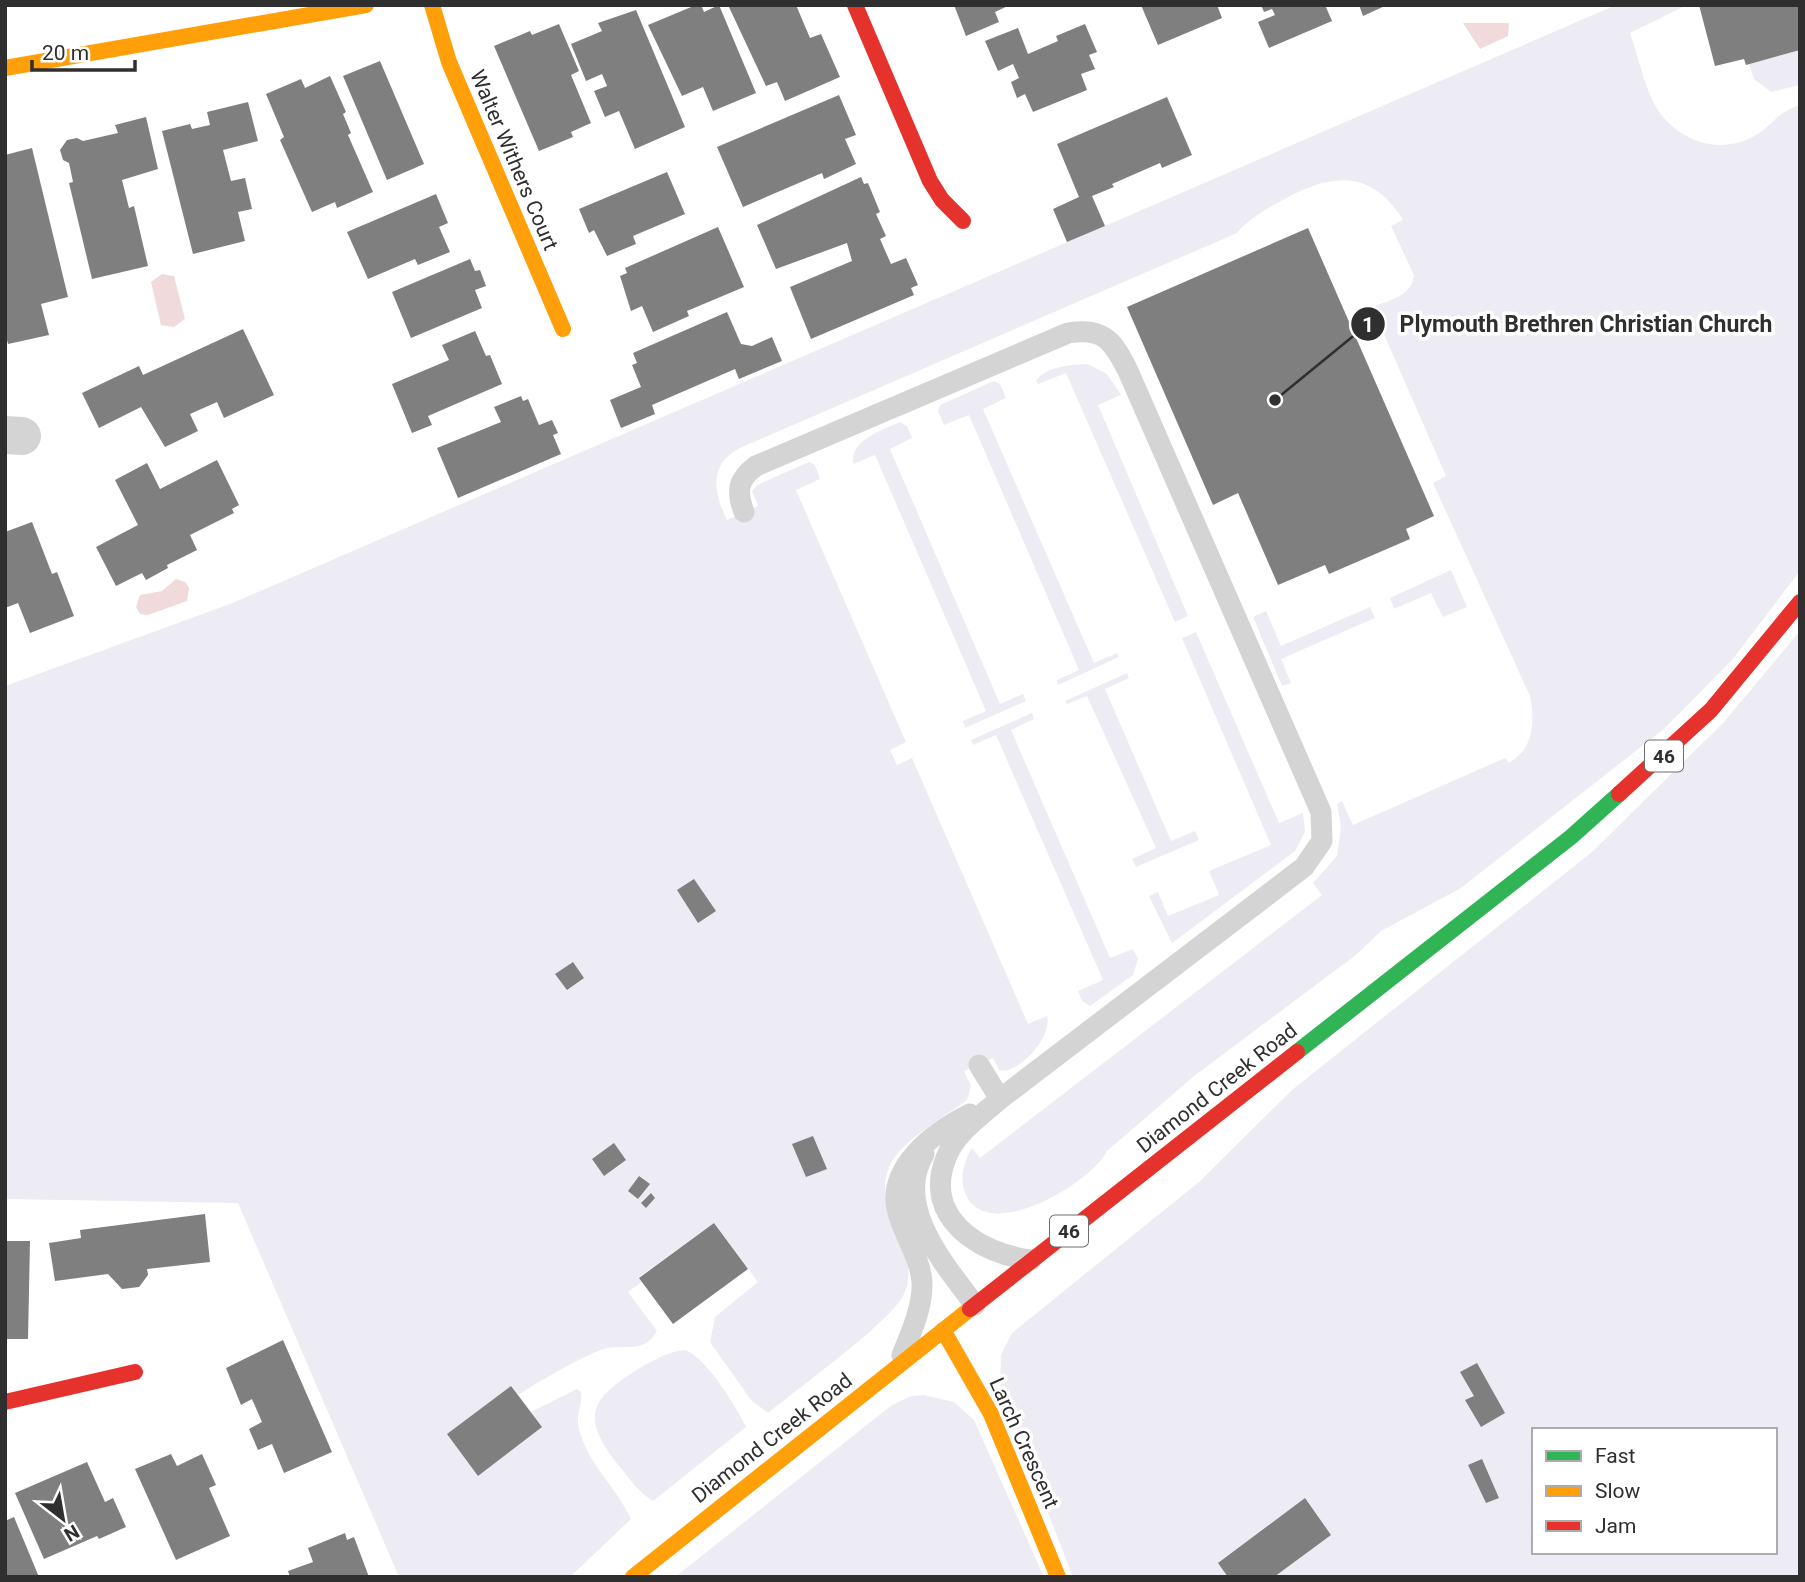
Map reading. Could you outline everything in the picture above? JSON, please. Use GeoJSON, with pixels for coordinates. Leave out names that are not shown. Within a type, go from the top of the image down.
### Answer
{"type":"FeatureCollection","features":[{"type":"Feature","properties":{"kind":"main road"},"geometry":{"type":"LineString","coordinates":[[5,68],[366,5]]}},
{"type":"Feature","properties":{"kind":"main road","name":"Walter Withers Court"},"geometry":{"type":"LineString","coordinates":[[432,5],[449,62],[563,329]]}},
{"type":"Feature","properties":{"kind":"main road"},"geometry":{"type":"LineString","coordinates":[[855,5],[930,181],[963,221]]}},
{"type":"Feature","properties":{"kind":"main road","name":"Diamond Creek Road"},"geometry":{"type":"LineString","coordinates":[[633,1577],[975,1304],[1571,837],[1711,710],[1741,677],[1800,602]]}},
{"type":"Feature","properties":{"kind":"main road","name":"Larch Crescent"},"geometry":{"type":"LineString","coordinates":[[943,1330],[991,1414],[1058,1577]]}},
{"type":"Feature","properties":{"kind":"main road"},"geometry":{"type":"LineString","coordinates":[[5,1402],[135,1372]]}},
{"type":"Feature","properties":{"kind":"lane"},"geometry":{"type":"LineString","coordinates":[[744,512],[739,498],[739,485],[745,474],[756,466],[1068,333],[1085,331],[1100,334],[1110,342],[1128,370],[1321,812],[1322,841],[1304,867],[1000,1099],[971,1125],[951,1149],[943,1167],[941,1196],[955,1226],[968,1238],[1002,1254],[1031,1260]]}},
{"type":"Feature","properties":{"kind":"lane"},"geometry":{"type":"LineString","coordinates":[[979,1065],[1000,1099]]}},
{"type":"Feature","properties":{"kind":"lane"},"geometry":{"type":"LineString","coordinates":[[900,1364],[922,1286],[919,1263],[898,1214],[896,1191],[906,1164],[961,1119],[1000,1099]]}},
{"type":"Feature","properties":{"kind":"lane"},"geometry":{"type":"LineString","coordinates":[[937,1136],[916,1169],[916,1206],[934,1246],[975,1304]]}},
{"type":"Feature","properties":{"kind":"shaded area"},"geometry":{"type":"Polygon","coordinates":[[[1616,5],[1687,5],[1630,33],[1644,80],[1658,110],[1680,132],[1694,140],[1725,145],[1741,142],[1762,131],[1786,111],[1800,105],[1800,571],[1732,660],[1665,728],[1461,888],[1381,931],[1356,955],[1193,1077],[1107,1151],[1097,1165],[1080,1179],[1036,1205],[1013,1212],[992,1213],[975,1206],[964,1190],[962,1179],[972,1148],[980,1158],[1322,895],[1313,883],[1337,856],[1341,827],[1337,804],[1342,801],[1353,825],[1505,758],[1509,763],[1524,750],[1531,734],[1530,696],[1433,483],[1446,476],[1372,307],[1405,293],[1412,282],[1414,275],[1391,226],[1403,220],[1377,191],[1363,184],[1348,180],[1315,185],[1263,211],[1237,233],[740,448],[723,462],[719,470],[717,489],[727,520],[758,506],[752,491],[757,485],[809,462],[815,465],[820,479],[796,490],[906,742],[890,750],[897,765],[912,758],[1028,1024],[1047,1016],[1047,1025],[1039,1044],[1015,1067],[999,1070],[993,1058],[964,1071],[971,1086],[967,1100],[925,1129],[896,1156],[885,1182],[890,1214],[907,1262],[908,1278],[904,1294],[882,1321],[768,1413],[751,1400],[710,1342],[715,1317],[758,1282],[714,1223],[639,1277],[642,1282],[628,1292],[657,1331],[652,1338],[635,1347],[608,1348],[588,1355],[518,1395],[531,1412],[577,1389],[581,1392],[578,1424],[583,1442],[631,1519],[570,1577],[399,1577],[238,1203],[5,1199],[5,686],[230,604],[1616,5]]]}},
{"type":"Feature","properties":{"kind":"shaded area"},"geometry":{"type":"Polygon","coordinates":[[[1463,23],[1509,23],[1508,36],[1480,49],[1463,23]]]}},
{"type":"Feature","properties":{"kind":"shaded area"},"geometry":{"type":"Polygon","coordinates":[[[1800,50],[1800,85],[1771,92],[1754,79],[1749,64],[1800,50]]]}},
{"type":"Feature","properties":{"kind":"shaded area"},"geometry":{"type":"Polygon","coordinates":[[[162,274],[174,276],[185,319],[174,327],[161,325],[151,282],[162,274]]]}},
{"type":"Feature","properties":{"kind":"shaded area"},"geometry":{"type":"Polygon","coordinates":[[[1088,364],[1107,374],[1121,395],[1098,405],[1188,616],[1175,622],[1066,373],[1038,384],[1036,381],[1052,369],[1088,364]]]}},
{"type":"Feature","properties":{"kind":"shaded area"},"geometry":{"type":"Polygon","coordinates":[[[994,381],[1000,384],[1006,398],[983,409],[1094,663],[1117,653],[1119,657],[1058,685],[1057,680],[1079,670],[969,415],[944,425],[938,411],[940,405],[994,381]]]}},
{"type":"Feature","properties":{"kind":"shaded area"},"geometry":{"type":"Polygon","coordinates":[[[900,422],[907,426],[912,438],[890,449],[1000,704],[1023,694],[1026,701],[965,728],[963,721],[986,711],[875,455],[853,464],[853,456],[862,442],[876,432],[900,422]]]}},
{"type":"Feature","properties":{"kind":"shaded area"},"geometry":{"type":"Polygon","coordinates":[[[1451,570],[1467,607],[1443,617],[1431,593],[1394,609],[1390,598],[1451,570]]]}},
{"type":"Feature","properties":{"kind":"shaded area"},"geometry":{"type":"Polygon","coordinates":[[[176,579],[185,582],[189,588],[187,601],[148,615],[140,614],[136,607],[140,595],[162,591],[176,579]]]}},
{"type":"Feature","properties":{"kind":"shaded area"},"geometry":{"type":"Polygon","coordinates":[[[1370,607],[1375,618],[1281,659],[1291,683],[1282,686],[1253,617],[1266,611],[1281,646],[1370,607]]]}},
{"type":"Feature","properties":{"kind":"shaded area"},"geometry":{"type":"Polygon","coordinates":[[[1800,631],[1800,1577],[1073,1577],[1000,1389],[1001,1355],[1012,1333],[1199,1182],[1293,1089],[1592,852],[1723,723],[1800,631]]]}},
{"type":"Feature","properties":{"kind":"shaded area"},"geometry":{"type":"Polygon","coordinates":[[[1196,632],[1279,823],[1303,813],[1305,832],[1295,851],[1172,943],[1149,896],[1158,892],[1168,916],[1219,895],[1209,871],[1271,845],[1182,638],[1196,632]]]}},
{"type":"Feature","properties":{"kind":"shaded area"},"geometry":{"type":"Polygon","coordinates":[[[1127,673],[1129,678],[1105,689],[1171,841],[1195,831],[1199,840],[1136,867],[1132,859],[1156,848],[1087,696],[1067,704],[1065,701],[1127,673]]]}},
{"type":"Feature","properties":{"kind":"shaded area"},"geometry":{"type":"Polygon","coordinates":[[[1032,713],[1034,719],[1011,730],[1110,958],[1133,949],[1138,959],[1133,975],[1090,1006],[1082,1001],[1078,991],[1103,980],[996,735],[973,745],[971,740],[1032,713]]]}},
{"type":"Feature","properties":{"kind":"shaded area"},"geometry":{"type":"Polygon","coordinates":[[[685,1350],[711,1372],[746,1427],[653,1501],[643,1494],[608,1451],[595,1425],[595,1414],[606,1393],[619,1382],[659,1358],[685,1350]]]}},
{"type":"Feature","properties":{"kind":"shaded area"},"geometry":{"type":"Polygon","coordinates":[[[924,1395],[954,1402],[974,1420],[1044,1577],[675,1577],[892,1405],[911,1396],[924,1395]]]}},
{"type":"Feature","properties":{"kind":"building"},"geometry":{"type":"Polygon","coordinates":[[[701,5],[704,12],[719,5],[756,93],[713,111],[703,87],[682,96],[648,25],[701,5]]]}},
{"type":"Feature","properties":{"kind":"building"},"geometry":{"type":"Polygon","coordinates":[[[728,5],[796,5],[810,38],[821,34],[840,77],[785,101],[777,82],[766,86],[728,5]]]}},
{"type":"Feature","properties":{"kind":"building"},"geometry":{"type":"Polygon","coordinates":[[[954,5],[1010,5],[995,12],[999,22],[966,36],[954,5]]]}},
{"type":"Feature","properties":{"kind":"building"},"geometry":{"type":"Polygon","coordinates":[[[1141,5],[1217,5],[1222,18],[1158,45],[1141,5]]]}},
{"type":"Feature","properties":{"kind":"building"},"geometry":{"type":"Polygon","coordinates":[[[1261,5],[1325,5],[1332,21],[1269,48],[1258,22],[1275,15],[1272,9],[1264,12],[1261,5]]]}},
{"type":"Feature","properties":{"kind":"building"},"geometry":{"type":"Polygon","coordinates":[[[1359,5],[1387,5],[1363,16],[1359,5]]]}},
{"type":"Feature","properties":{"kind":"building"},"geometry":{"type":"Polygon","coordinates":[[[1699,5],[1800,5],[1800,50],[1746,65],[1744,59],[1715,66],[1699,5]]]}},
{"type":"Feature","properties":{"kind":"building"},"geometry":{"type":"Polygon","coordinates":[[[636,10],[685,127],[635,149],[619,111],[605,117],[594,91],[607,86],[602,74],[586,81],[571,44],[602,31],[598,23],[636,10]]]}},
{"type":"Feature","properties":{"kind":"building"},"geometry":{"type":"Polygon","coordinates":[[[559,24],[579,71],[571,75],[591,123],[571,132],[573,137],[539,151],[494,46],[530,31],[532,35],[559,24]]]}},
{"type":"Feature","properties":{"kind":"building"},"geometry":{"type":"Polygon","coordinates":[[[1085,24],[1097,52],[1089,55],[1095,69],[1081,74],[1087,90],[1033,112],[1025,94],[1017,98],[1011,82],[1019,78],[1013,64],[998,71],[985,41],[1018,28],[1028,54],[1058,41],[1056,36],[1085,24]]]}},
{"type":"Feature","properties":{"kind":"building"},"geometry":{"type":"Polygon","coordinates":[[[380,61],[424,164],[387,180],[343,76],[380,61]]]}},
{"type":"Feature","properties":{"kind":"building"},"geometry":{"type":"Polygon","coordinates":[[[330,76],[346,112],[343,114],[351,133],[348,135],[373,192],[337,208],[335,202],[312,212],[280,140],[284,137],[266,94],[301,79],[305,88],[330,76]]]}},
{"type":"Feature","properties":{"kind":"building"},"geometry":{"type":"Polygon","coordinates":[[[839,95],[856,135],[845,139],[856,164],[824,179],[822,173],[743,207],[717,147],[839,95]]]}},
{"type":"Feature","properties":{"kind":"building"},"geometry":{"type":"Polygon","coordinates":[[[1167,97],[1192,155],[1162,168],[1160,163],[1092,196],[1105,226],[1067,242],[1053,209],[1079,197],[1057,144],[1167,97]]]}},
{"type":"Feature","properties":{"kind":"building"},"geometry":{"type":"Polygon","coordinates":[[[248,102],[258,141],[223,150],[231,181],[245,178],[252,209],[238,212],[245,241],[193,254],[162,131],[190,124],[192,129],[210,125],[207,112],[248,102]]]}},
{"type":"Feature","properties":{"kind":"building"},"geometry":{"type":"Polygon","coordinates":[[[146,117],[158,169],[122,180],[129,208],[134,206],[148,266],[92,279],[69,183],[73,182],[69,163],[63,160],[60,150],[67,140],[77,138],[83,141],[118,133],[115,125],[146,117]]]}},
{"type":"Feature","properties":{"kind":"building"},"geometry":{"type":"Polygon","coordinates":[[[32,148],[68,297],[41,304],[49,335],[8,344],[5,332],[5,155],[32,148]]]}},
{"type":"Feature","properties":{"kind":"building"},"geometry":{"type":"Polygon","coordinates":[[[667,172],[685,214],[633,236],[636,244],[607,256],[594,230],[589,233],[579,209],[667,172]]]}},
{"type":"Feature","properties":{"kind":"building"},"geometry":{"type":"Polygon","coordinates":[[[861,177],[864,184],[868,183],[880,212],[876,214],[886,236],[880,239],[891,264],[906,258],[918,285],[911,288],[914,295],[811,339],[790,287],[852,261],[847,243],[776,269],[757,225],[861,177]]]}},
{"type":"Feature","properties":{"kind":"building"},"geometry":{"type":"Polygon","coordinates":[[[436,194],[448,223],[439,227],[450,252],[418,265],[415,259],[368,279],[347,232],[436,194]]]}},
{"type":"Feature","properties":{"kind":"building"},"geometry":{"type":"Polygon","coordinates":[[[718,227],[744,287],[687,311],[689,316],[653,332],[642,306],[631,311],[620,276],[627,273],[625,268],[718,227]]]}},
{"type":"Feature","properties":{"kind":"building"},"geometry":{"type":"Polygon","coordinates":[[[1308,228],[1434,516],[1406,529],[1410,539],[1329,574],[1325,565],[1278,585],[1238,493],[1213,505],[1127,307],[1308,228]]]}},
{"type":"Feature","properties":{"kind":"building"},"geometry":{"type":"Polygon","coordinates":[[[470,259],[475,271],[480,270],[486,286],[475,290],[482,308],[411,338],[392,292],[470,259]]]}},
{"type":"Feature","properties":{"kind":"building"},"geometry":{"type":"Polygon","coordinates":[[[727,312],[741,344],[752,346],[772,337],[782,361],[739,379],[735,369],[652,405],[655,414],[621,428],[610,400],[641,387],[632,365],[637,363],[633,353],[727,312]]]}},
{"type":"Feature","properties":{"kind":"building"},"geometry":{"type":"Polygon","coordinates":[[[243,329],[274,395],[224,418],[217,402],[190,414],[198,431],[165,447],[141,407],[99,428],[82,393],[139,366],[143,375],[243,329]]]}},
{"type":"Feature","properties":{"kind":"building"},"geometry":{"type":"Polygon","coordinates":[[[475,331],[486,356],[490,355],[502,384],[428,416],[432,425],[412,433],[392,384],[449,360],[442,345],[475,331]]]}},
{"type":"Feature","properties":{"kind":"building"},"geometry":{"type":"Polygon","coordinates":[[[521,396],[523,401],[528,399],[539,425],[552,420],[558,433],[553,435],[561,454],[458,498],[437,448],[501,422],[494,407],[521,396]]]}},
{"type":"Feature","properties":{"kind":"building"},"geometry":{"type":"Polygon","coordinates":[[[217,460],[239,505],[232,509],[234,513],[190,535],[197,550],[167,565],[168,568],[146,580],[142,573],[116,586],[96,547],[138,525],[115,480],[147,463],[160,489],[217,460]]]}},
{"type":"Feature","properties":{"kind":"building"},"geometry":{"type":"Polygon","coordinates":[[[32,522],[52,574],[57,572],[74,616],[30,633],[18,603],[5,608],[5,532],[32,522]]]}},
{"type":"Feature","properties":{"kind":"building"},"geometry":{"type":"Polygon","coordinates":[[[694,879],[716,911],[698,923],[677,890],[694,879]]]}},
{"type":"Feature","properties":{"kind":"building"},"geometry":{"type":"Polygon","coordinates":[[[573,962],[584,978],[567,990],[555,974],[573,962]]]}},
{"type":"Feature","properties":{"kind":"building"},"geometry":{"type":"Polygon","coordinates":[[[813,1136],[827,1169],[806,1177],[792,1144],[813,1136]]]}},
{"type":"Feature","properties":{"kind":"building"},"geometry":{"type":"Polygon","coordinates":[[[614,1143],[626,1160],[604,1176],[592,1159],[614,1143]]]}},
{"type":"Feature","properties":{"kind":"building"},"geometry":{"type":"Polygon","coordinates":[[[639,1176],[650,1184],[638,1199],[628,1191],[639,1176]]]}},
{"type":"Feature","properties":{"kind":"building"},"geometry":{"type":"Polygon","coordinates":[[[651,1193],[655,1198],[646,1208],[641,1203],[651,1193]]]}},
{"type":"Feature","properties":{"kind":"building"},"geometry":{"type":"Polygon","coordinates":[[[205,1214],[210,1262],[147,1269],[148,1275],[139,1287],[122,1289],[108,1274],[55,1281],[49,1243],[81,1238],[80,1230],[205,1214]]]}},
{"type":"Feature","properties":{"kind":"building"},"geometry":{"type":"Polygon","coordinates":[[[714,1223],[748,1269],[673,1324],[639,1278],[714,1223]]]}},
{"type":"Feature","properties":{"kind":"building"},"geometry":{"type":"Polygon","coordinates":[[[5,1241],[30,1241],[28,1339],[5,1339],[5,1241]]]}},
{"type":"Feature","properties":{"kind":"building"},"geometry":{"type":"Polygon","coordinates":[[[283,1340],[332,1452],[284,1473],[272,1444],[258,1450],[249,1429],[262,1422],[252,1399],[241,1405],[226,1368],[283,1340]]]}},
{"type":"Feature","properties":{"kind":"building"},"geometry":{"type":"Polygon","coordinates":[[[1477,1363],[1505,1413],[1481,1427],[1465,1400],[1474,1396],[1460,1372],[1477,1363]]]}},
{"type":"Feature","properties":{"kind":"building"},"geometry":{"type":"Polygon","coordinates":[[[511,1386],[542,1427],[478,1476],[447,1434],[511,1386]]]}},
{"type":"Feature","properties":{"kind":"building"},"geometry":{"type":"Polygon","coordinates":[[[171,1454],[177,1466],[202,1454],[216,1485],[209,1488],[230,1536],[176,1560],[135,1469],[171,1454]]]}},
{"type":"Feature","properties":{"kind":"building"},"geometry":{"type":"Polygon","coordinates":[[[1482,1459],[1499,1498],[1486,1503],[1468,1465],[1482,1459]]]}},
{"type":"Feature","properties":{"kind":"building"},"geometry":{"type":"Polygon","coordinates":[[[87,1462],[105,1502],[113,1498],[126,1527],[99,1539],[97,1536],[44,1559],[15,1493],[87,1462]]]}},
{"type":"Feature","properties":{"kind":"building"},"geometry":{"type":"Polygon","coordinates":[[[1305,1498],[1331,1535],[1274,1577],[1228,1577],[1218,1563],[1305,1498]]]}},
{"type":"Feature","properties":{"kind":"building"},"geometry":{"type":"Polygon","coordinates":[[[14,1517],[39,1577],[5,1577],[5,1521],[14,1517]]]}},
{"type":"Feature","properties":{"kind":"building"},"geometry":{"type":"Polygon","coordinates":[[[345,1533],[347,1540],[354,1537],[369,1577],[290,1577],[288,1571],[313,1562],[308,1548],[345,1533]]]}},
{"type":"Feature","properties":{"kind":"traffic: fast"},"geometry":{"type":"LineString","coordinates":[[1297,1052],[1571,837],[1619,794]]}},
{"type":"Feature","properties":{"kind":"traffic: slow"},"geometry":{"type":"LineString","coordinates":[[5,68],[366,5]]}},
{"type":"Feature","properties":{"kind":"traffic: slow"},"geometry":{"type":"LineString","coordinates":[[432,5],[449,62],[563,329]]}},
{"type":"Feature","properties":{"kind":"traffic: slow"},"geometry":{"type":"LineString","coordinates":[[633,1577],[970,1309]]}},
{"type":"Feature","properties":{"kind":"traffic: slow"},"geometry":{"type":"LineString","coordinates":[[943,1330],[991,1414],[1058,1577]]}},
{"type":"Feature","properties":{"kind":"traffic: jam"},"geometry":{"type":"LineString","coordinates":[[855,5],[930,181],[942,200],[963,221]]}},
{"type":"Feature","properties":{"kind":"traffic: jam"},"geometry":{"type":"LineString","coordinates":[[1619,794],[1711,710],[1800,602]]}},
{"type":"Feature","properties":{"kind":"traffic: jam"},"geometry":{"type":"LineString","coordinates":[[970,1309],[1297,1052]]}},
{"type":"Feature","properties":{"kind":"traffic: jam"},"geometry":{"type":"LineString","coordinates":[[5,1402],[135,1372]]}},
{"type":"Feature","properties":{"kind":"place","name":"Plymouth Brethren Christian Church"},"geometry":{"type":"Point","coordinates":[1275,400]}}]}
